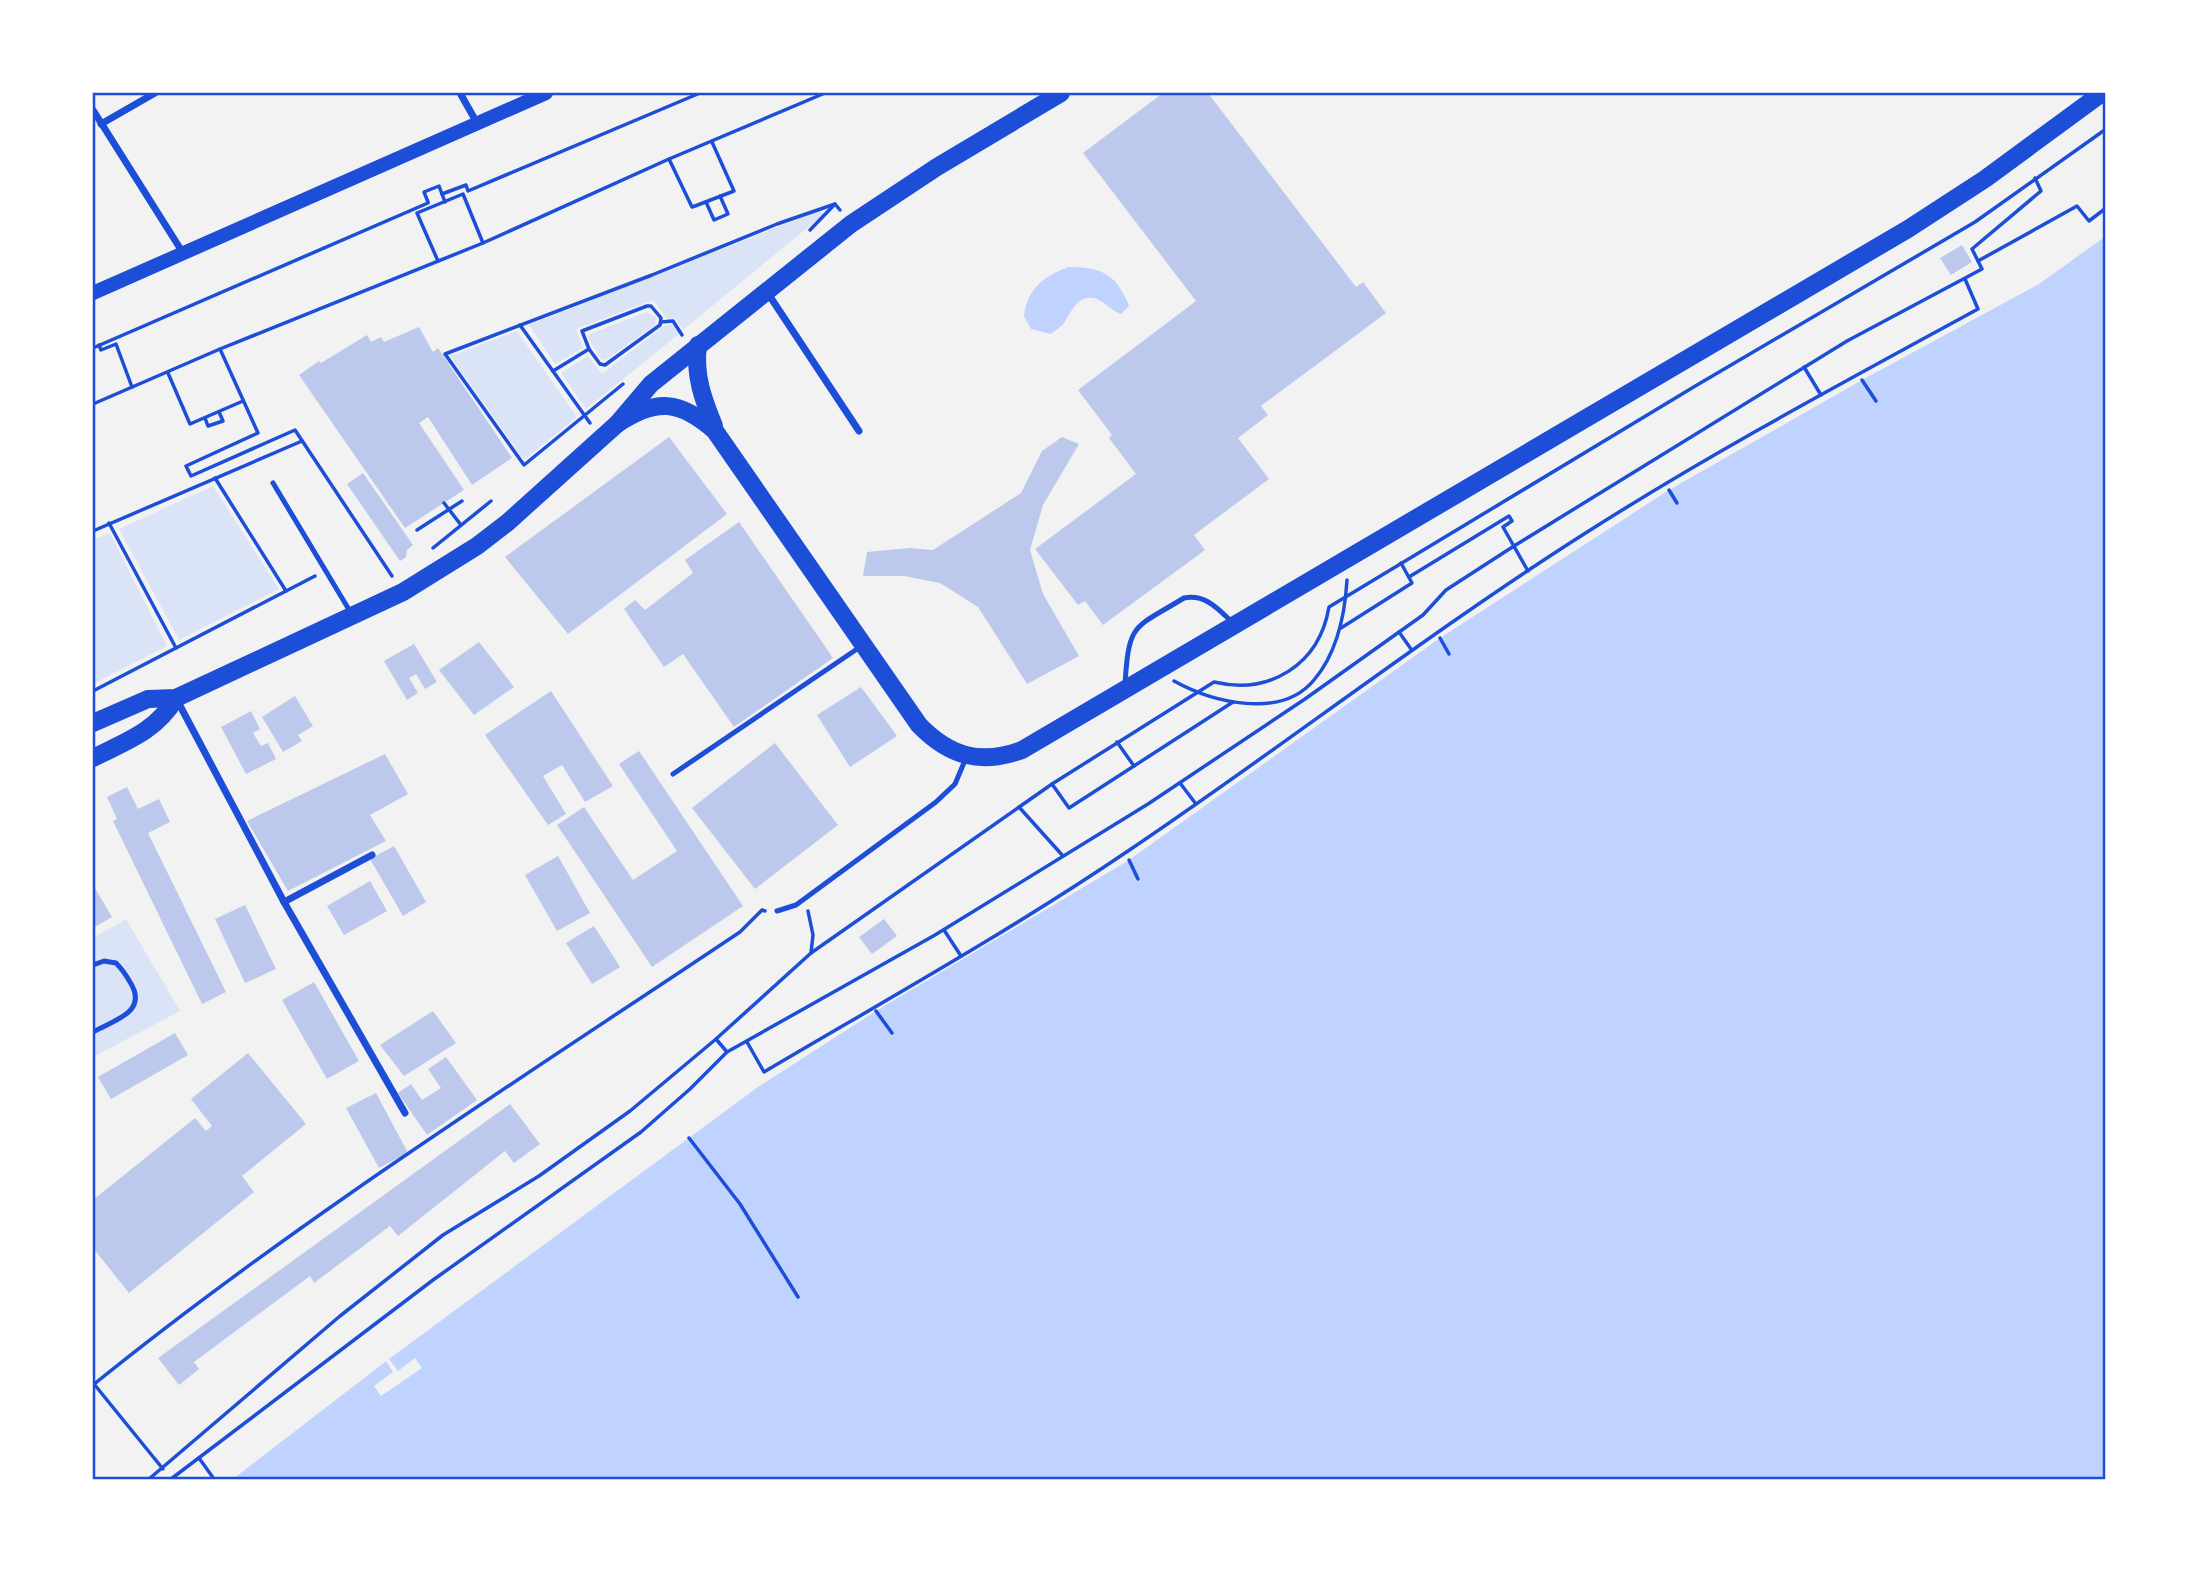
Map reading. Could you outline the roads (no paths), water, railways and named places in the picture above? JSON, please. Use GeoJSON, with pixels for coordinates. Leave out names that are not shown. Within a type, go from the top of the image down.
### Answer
{"type":"FeatureCollection","features":[{"type":"Feature","properties":{"kind":"main road"},"geometry":{"type":"LineString","coordinates":[[93,292],[546,93]]}},
{"type":"Feature","properties":{"kind":"main road"},"geometry":{"type":"LineString","coordinates":[[93,723],[148,699],[176,698],[403,592],[477,546],[507,523],[617,424],[646,389],[851,225],[937,167],[1061,93]]}},
{"type":"Feature","properties":{"kind":"main road"},"geometry":{"type":"LineString","coordinates":[[617,424],[644,409],[672,406],[699,416],[715,431],[919,725],[940,744],[967,755],[995,757],[1022,750],[1908,229],[1985,179],[2102,93]]}},
{"type":"Feature","properties":{"kind":"main road"},"geometry":{"type":"LineString","coordinates":[[698,345],[696,371],[715,431]]}},
{"type":"Feature","properties":{"kind":"main road"},"geometry":{"type":"LineString","coordinates":[[93,758],[150,730],[176,698]]}},
{"type":"Feature","properties":{"kind":"street"},"geometry":{"type":"LineString","coordinates":[[97,122],[155,93]]}},
{"type":"Feature","properties":{"kind":"street"},"geometry":{"type":"LineString","coordinates":[[460,93],[477,123]]}},
{"type":"Feature","properties":{"kind":"street"},"geometry":{"type":"LineString","coordinates":[[93,110],[97,122],[183,253]]}},
{"type":"Feature","properties":{"kind":"street"},"geometry":{"type":"LineString","coordinates":[[766,291],[859,431]]}},
{"type":"Feature","properties":{"kind":"street"},"geometry":{"type":"LineString","coordinates":[[176,698],[284,902],[405,1113]]}},
{"type":"Feature","properties":{"kind":"street"},"geometry":{"type":"LineString","coordinates":[[284,902],[372,855]]}},
{"type":"Feature","properties":{"kind":"lane"},"geometry":{"type":"LineString","coordinates":[[273,483],[352,616]]}},
{"type":"Feature","properties":{"kind":"lane"},"geometry":{"type":"LineString","coordinates":[[1125,688],[1128,645],[1134,631],[1184,598],[1205,599],[1234,624]]}},
{"type":"Feature","properties":{"kind":"lane"},"geometry":{"type":"LineString","coordinates":[[673,774],[862,646]]}},
{"type":"Feature","properties":{"kind":"lane"},"geometry":{"type":"LineString","coordinates":[[777,911],[796,905],[947,793],[962,770],[967,755]]}},
{"type":"Feature","properties":{"kind":"lane"},"geometry":{"type":"LineString","coordinates":[[93,965],[104,961],[116,964],[137,996],[136,1003],[129,1012],[93,1032]]}},
{"type":"Feature","properties":{"kind":"water"},"geometry":{"type":"Polygon","coordinates":[[[2106,236],[2106,1479],[233,1479],[389,1359],[758,1087],[876,1011],[1129,860],[1440,638],[1669,490],[1862,380],[2039,284],[2106,236]]]}},
{"type":"Feature","properties":{"kind":"water"},"geometry":{"type":"Polygon","coordinates":[[[1068,267],[1090,268],[1106,274],[1119,286],[1129,306],[1121,314],[1097,299],[1085,299],[1076,304],[1064,323],[1051,334],[1031,329],[1024,316],[1033,291],[1051,275],[1068,267]]]}}]}
